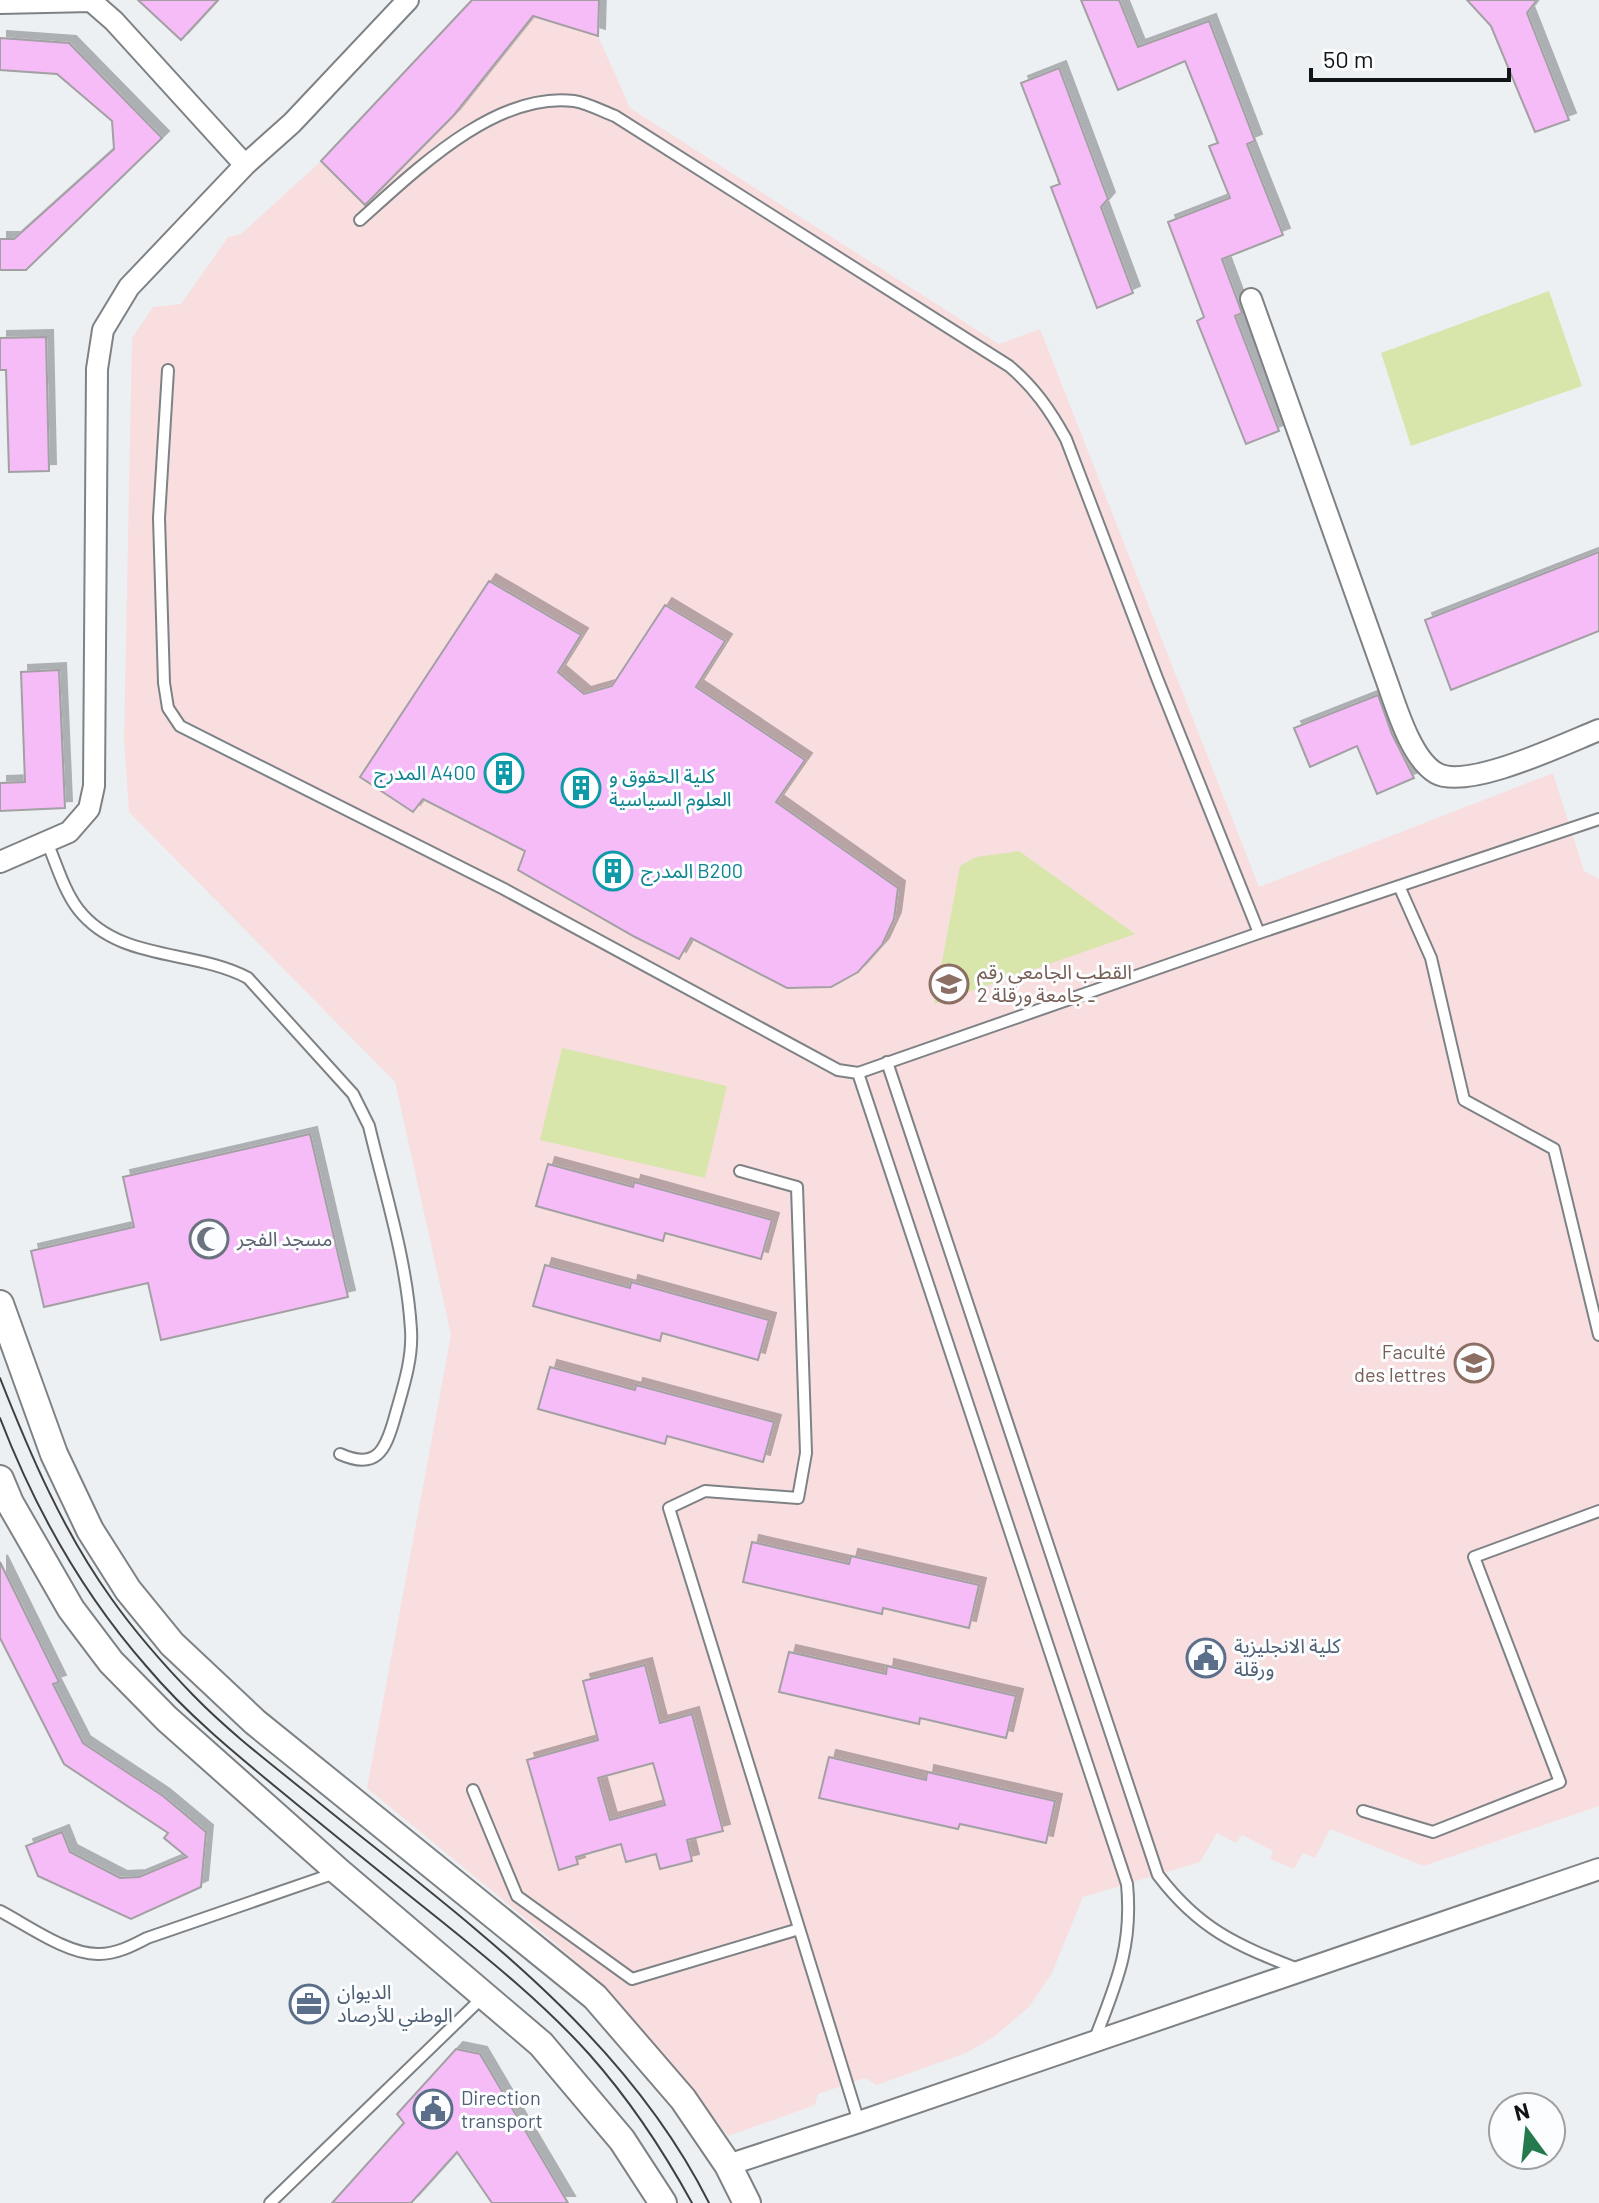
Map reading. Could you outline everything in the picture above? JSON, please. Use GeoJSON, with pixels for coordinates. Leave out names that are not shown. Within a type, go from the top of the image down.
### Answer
{"type":"FeatureCollection","features":[{"type":"Feature","properties":{"kind":"street"},"geometry":{"type":"LineString","coordinates":[[0,862],[69,832],[89,809],[94,786],[97,369],[103,330],[129,287],[245,165],[292,123],[408,0]]}},
{"type":"Feature","properties":{"kind":"street"},"geometry":{"type":"LineString","coordinates":[[0,3],[91,1],[114,21],[245,165]]}},
{"type":"Feature","properties":{"kind":"street"},"geometry":{"type":"LineString","coordinates":[[1251,299],[1385,676],[1408,736],[1424,761],[1437,773],[1455,777],[1484,775],[1599,730]]}},
{"type":"Feature","properties":{"kind":"street"},"geometry":{"type":"LineString","coordinates":[[0,1304],[54,1454],[90,1530],[128,1590],[172,1644],[255,1722],[595,1997],[683,2099],[728,2165],[747,2203]]}},
{"type":"Feature","properties":{"kind":"street"},"geometry":{"type":"LineString","coordinates":[[0,1479],[5,1505],[71,1609],[111,1662],[167,1719],[339,1872],[541,2044],[622,2140],[663,2203]]}},
{"type":"Feature","properties":{"kind":"street"},"geometry":{"type":"LineString","coordinates":[[728,2165],[1599,1869]]}},
{"type":"Feature","properties":{"kind":"lane"},"geometry":{"type":"LineString","coordinates":[[360,220],[420,167],[459,138],[500,116],[536,103],[575,101],[615,116],[1009,366],[1032,385],[1066,439],[1259,933]]}},
{"type":"Feature","properties":{"kind":"lane"},"geometry":{"type":"LineString","coordinates":[[168,370],[159,518],[164,683],[168,708],[180,726],[504,889],[838,1070],[858,1073],[1259,933],[1599,819]]}},
{"type":"Feature","properties":{"kind":"lane"},"geometry":{"type":"LineString","coordinates":[[47,842],[77,908],[90,921],[110,937],[133,947],[225,967],[248,978],[343,1082],[361,1108],[369,1126],[399,1247],[412,1332],[409,1361],[386,1447],[367,1460],[354,1460],[340,1454]]}},
{"type":"Feature","properties":{"kind":"lane"},"geometry":{"type":"LineString","coordinates":[[1399,886],[1431,958],[1464,1100],[1554,1149],[1599,1335]]}},
{"type":"Feature","properties":{"kind":"lane"},"geometry":{"type":"LineString","coordinates":[[887,1062],[1158,1875],[1180,1904],[1219,1934],[1303,1971]]}},
{"type":"Feature","properties":{"kind":"lane"},"geometry":{"type":"LineString","coordinates":[[858,1073],[1127,1884],[1128,1938],[1119,1976],[1093,2042]]}},
{"type":"Feature","properties":{"kind":"lane"},"geometry":{"type":"LineString","coordinates":[[740,1171],[797,1187],[806,1453],[798,1498],[705,1491],[669,1508],[859,2122]]}},
{"type":"Feature","properties":{"kind":"lane"},"geometry":{"type":"LineString","coordinates":[[1363,1811],[1433,1832],[1560,1782],[1474,1557],[1599,1511]]}},
{"type":"Feature","properties":{"kind":"lane"},"geometry":{"type":"LineString","coordinates":[[473,1790],[517,1896],[632,1979],[799,1929]]}},
{"type":"Feature","properties":{"kind":"lane"},"geometry":{"type":"LineString","coordinates":[[0,1911],[73,1950],[98,1954],[122,1950],[147,1938],[339,1872]]}},
{"type":"Feature","properties":{"kind":"lane"},"geometry":{"type":"LineString","coordinates":[[270,2203],[485,1995]]}},
{"type":"Feature","properties":{"kind":"shaded area","name":"القطب الجامعي رقم 2 ـ جامعة ورقلة"},"geometry":{"type":"Polygon","coordinates":[[[533,16],[598,36],[630,108],[999,344],[1040,329],[1259,887],[1553,773],[1584,871],[1599,879],[1599,1806],[1424,1866],[1330,1829],[1315,1858],[1303,1853],[1294,1869],[1270,1859],[1273,1851],[1242,1835],[1236,1843],[1217,1833],[1200,1862],[1083,1897],[1052,1973],[1029,2007],[995,2036],[966,2053],[877,2085],[865,2078],[818,2094],[815,2105],[728,2136],[672,2064],[606,1988],[367,1788],[451,1335],[395,1082],[129,812],[124,740],[132,338],[153,307],[181,304],[228,237],[241,234],[321,161],[533,16]]]}},
{"type":"Feature","properties":{"kind":"green space"},"geometry":{"type":"Polygon","coordinates":[[[1549,291],[1582,386],[1411,446],[1381,353],[1549,291]]]}},
{"type":"Feature","properties":{"kind":"green space"},"geometry":{"type":"Polygon","coordinates":[[[1019,851],[1135,934],[934,1004],[960,866],[976,857],[1019,851]]]}},
{"type":"Feature","properties":{"kind":"green space"},"geometry":{"type":"Polygon","coordinates":[[[562,1048],[727,1086],[705,1178],[540,1140],[562,1048]]]}},
{"type":"Feature","properties":{"kind":"building"},"geometry":{"type":"Polygon","coordinates":[[[138,0],[218,0],[181,40],[138,0]]]}},
{"type":"Feature","properties":{"kind":"building"},"geometry":{"type":"Polygon","coordinates":[[[472,0],[599,0],[598,36],[533,16],[453,116],[365,205],[321,161],[472,0]]]}},
{"type":"Feature","properties":{"kind":"building"},"geometry":{"type":"Polygon","coordinates":[[[1081,0],[1119,0],[1138,47],[1209,21],[1255,141],[1247,144],[1283,235],[1222,259],[1242,313],[1235,316],[1279,431],[1246,444],[1197,321],[1204,317],[1168,222],[1230,198],[1209,146],[1218,143],[1185,61],[1118,90],[1081,0]]]}},
{"type":"Feature","properties":{"kind":"building"},"geometry":{"type":"Polygon","coordinates":[[[1467,0],[1537,0],[1527,13],[1569,120],[1535,132],[1491,26],[1467,0]]]}},
{"type":"Feature","properties":{"kind":"building"},"geometry":{"type":"Polygon","coordinates":[[[0,38],[69,43],[162,138],[26,270],[0,270],[0,239],[14,239],[114,149],[112,121],[57,74],[0,70],[0,38]]]}},
{"type":"Feature","properties":{"kind":"building"},"geometry":{"type":"Polygon","coordinates":[[[1059,68],[1108,199],[1101,207],[1133,293],[1097,308],[1051,187],[1060,184],[1021,83],[1059,68]]]}},
{"type":"Feature","properties":{"kind":"building"},"geometry":{"type":"Polygon","coordinates":[[[46,337],[49,471],[9,472],[6,370],[0,370],[0,338],[46,337]]]}},
{"type":"Feature","properties":{"kind":"building"},"geometry":{"type":"Polygon","coordinates":[[[1599,552],[1599,631],[1451,690],[1425,620],[1599,552]]]}},
{"type":"Feature","properties":{"kind":"building","name":"كلية الحقوق و العلوم السياسية"},"geometry":{"type":"Polygon","coordinates":[[[489,581],[581,635],[558,672],[584,694],[612,686],[665,605],[725,641],[696,687],[805,760],[776,802],[898,888],[894,919],[882,945],[858,972],[831,987],[787,988],[691,938],[679,959],[518,870],[525,851],[423,799],[413,812],[360,777],[489,581]]]}},
{"type":"Feature","properties":{"kind":"building"},"geometry":{"type":"Polygon","coordinates":[[[59,670],[65,808],[0,811],[0,783],[25,782],[21,672],[59,670]]]}},
{"type":"Feature","properties":{"kind":"building"},"geometry":{"type":"Polygon","coordinates":[[[1378,695],[1392,734],[1414,778],[1377,794],[1357,746],[1310,767],[1294,728],[1378,695]]]}},
{"type":"Feature","properties":{"kind":"building","name":"مسجد الفجر"},"geometry":{"type":"Polygon","coordinates":[[[310,1134],[348,1297],[161,1340],[148,1283],[44,1307],[31,1251],[134,1227],[123,1177],[310,1134]]]}},
{"type":"Feature","properties":{"kind":"building"},"geometry":{"type":"Polygon","coordinates":[[[548,1164],[633,1187],[634,1182],[772,1220],[761,1259],[665,1233],[663,1241],[536,1206],[548,1164]]]}},
{"type":"Feature","properties":{"kind":"building"},"geometry":{"type":"Polygon","coordinates":[[[545,1265],[630,1288],[631,1282],[769,1320],[758,1360],[662,1333],[660,1341],[533,1306],[545,1265]]]}},
{"type":"Feature","properties":{"kind":"building"},"geometry":{"type":"Polygon","coordinates":[[[550,1367],[635,1390],[636,1385],[774,1422],[763,1462],[667,1436],[665,1444],[538,1409],[550,1367]]]}},
{"type":"Feature","properties":{"kind":"building"},"geometry":{"type":"Polygon","coordinates":[[[752,1542],[849,1564],[851,1556],[979,1585],[969,1628],[883,1608],[882,1614],[743,1582],[752,1542]]]}},
{"type":"Feature","properties":{"kind":"building"},"geometry":{"type":"Polygon","coordinates":[[[0,1562],[59,1682],[53,1684],[83,1743],[163,1796],[206,1832],[201,1887],[131,1919],[38,1876],[26,1846],[62,1832],[70,1852],[120,1878],[139,1877],[187,1857],[164,1838],[168,1833],[64,1764],[0,1638],[0,1562]]]}},
{"type":"Feature","properties":{"kind":"building"},"geometry":{"type":"Polygon","coordinates":[[[789,1652],[886,1674],[887,1666],[1016,1696],[1006,1738],[920,1718],[919,1724],[779,1692],[789,1652]]]}},
{"type":"Feature","properties":{"kind":"building"},"geometry":{"type":"Polygon","coordinates":[[[645,1665],[660,1723],[692,1714],[723,1831],[687,1840],[692,1861],[660,1869],[656,1854],[626,1862],[621,1844],[576,1857],[578,1864],[559,1870],[527,1760],[598,1740],[583,1681],[645,1665]],[[653,1763],[598,1778],[610,1820],[665,1805],[653,1763]]]}},
{"type":"Feature","properties":{"kind":"building"},"geometry":{"type":"Polygon","coordinates":[[[829,1757],[926,1780],[927,1772],[1055,1801],[1046,1843],[960,1824],[958,1829],[819,1798],[829,1757]]]}},
{"type":"Feature","properties":{"kind":"building"},"geometry":{"type":"Polygon","coordinates":[[[456,2049],[480,2054],[568,2203],[492,2203],[457,2152],[411,2203],[332,2203],[404,2123],[397,2114],[456,2049]]]}},
{"type":"Feature","properties":{"kind":"tram line"},"geometry":{"type":"LineString","coordinates":[[0,1378],[63,1519],[111,1598],[150,1648],[193,1695],[236,1735],[479,1932],[584,2030],[631,2083],[673,2141],[709,2203]]}},
{"type":"Feature","properties":{"kind":"tram line"},"geometry":{"type":"LineString","coordinates":[[0,1418],[29,1485],[62,1549],[102,1610],[147,1667],[181,1704],[236,1754],[479,1952],[554,2018],[604,2071],[632,2107],[692,2203]]}},
{"type":"Feature","properties":{"kind":"place","name":"المدرج A400"},"geometry":{"type":"Point","coordinates":[504,773]}},
{"type":"Feature","properties":{"kind":"place","name":"كلية الحقوق و العلوم السياسية"},"geometry":{"type":"Point","coordinates":[581,788]}},
{"type":"Feature","properties":{"kind":"place","name":"المدرج B200"},"geometry":{"type":"Point","coordinates":[613,871]}},
{"type":"Feature","properties":{"kind":"place","name":"القطب الجامعي رقم 2 ـ جامعة ورقلة"},"geometry":{"type":"Point","coordinates":[949,984]}},
{"type":"Feature","properties":{"kind":"place","name":"مسجد الفجر"},"geometry":{"type":"Point","coordinates":[209,1239]}},
{"type":"Feature","properties":{"kind":"place","name":"Faculté des lettres"},"geometry":{"type":"Point","coordinates":[1474,1363]}},
{"type":"Feature","properties":{"kind":"place","name":"كلية الانجليزية ورقلة"},"geometry":{"type":"Point","coordinates":[1206,1658]}},
{"type":"Feature","properties":{"kind":"place","name":"الديوان الوطني للأرصاد"},"geometry":{"type":"Point","coordinates":[309,2004]}},
{"type":"Feature","properties":{"kind":"place","name":"Direction transport"},"geometry":{"type":"Point","coordinates":[433,2109]}}]}
